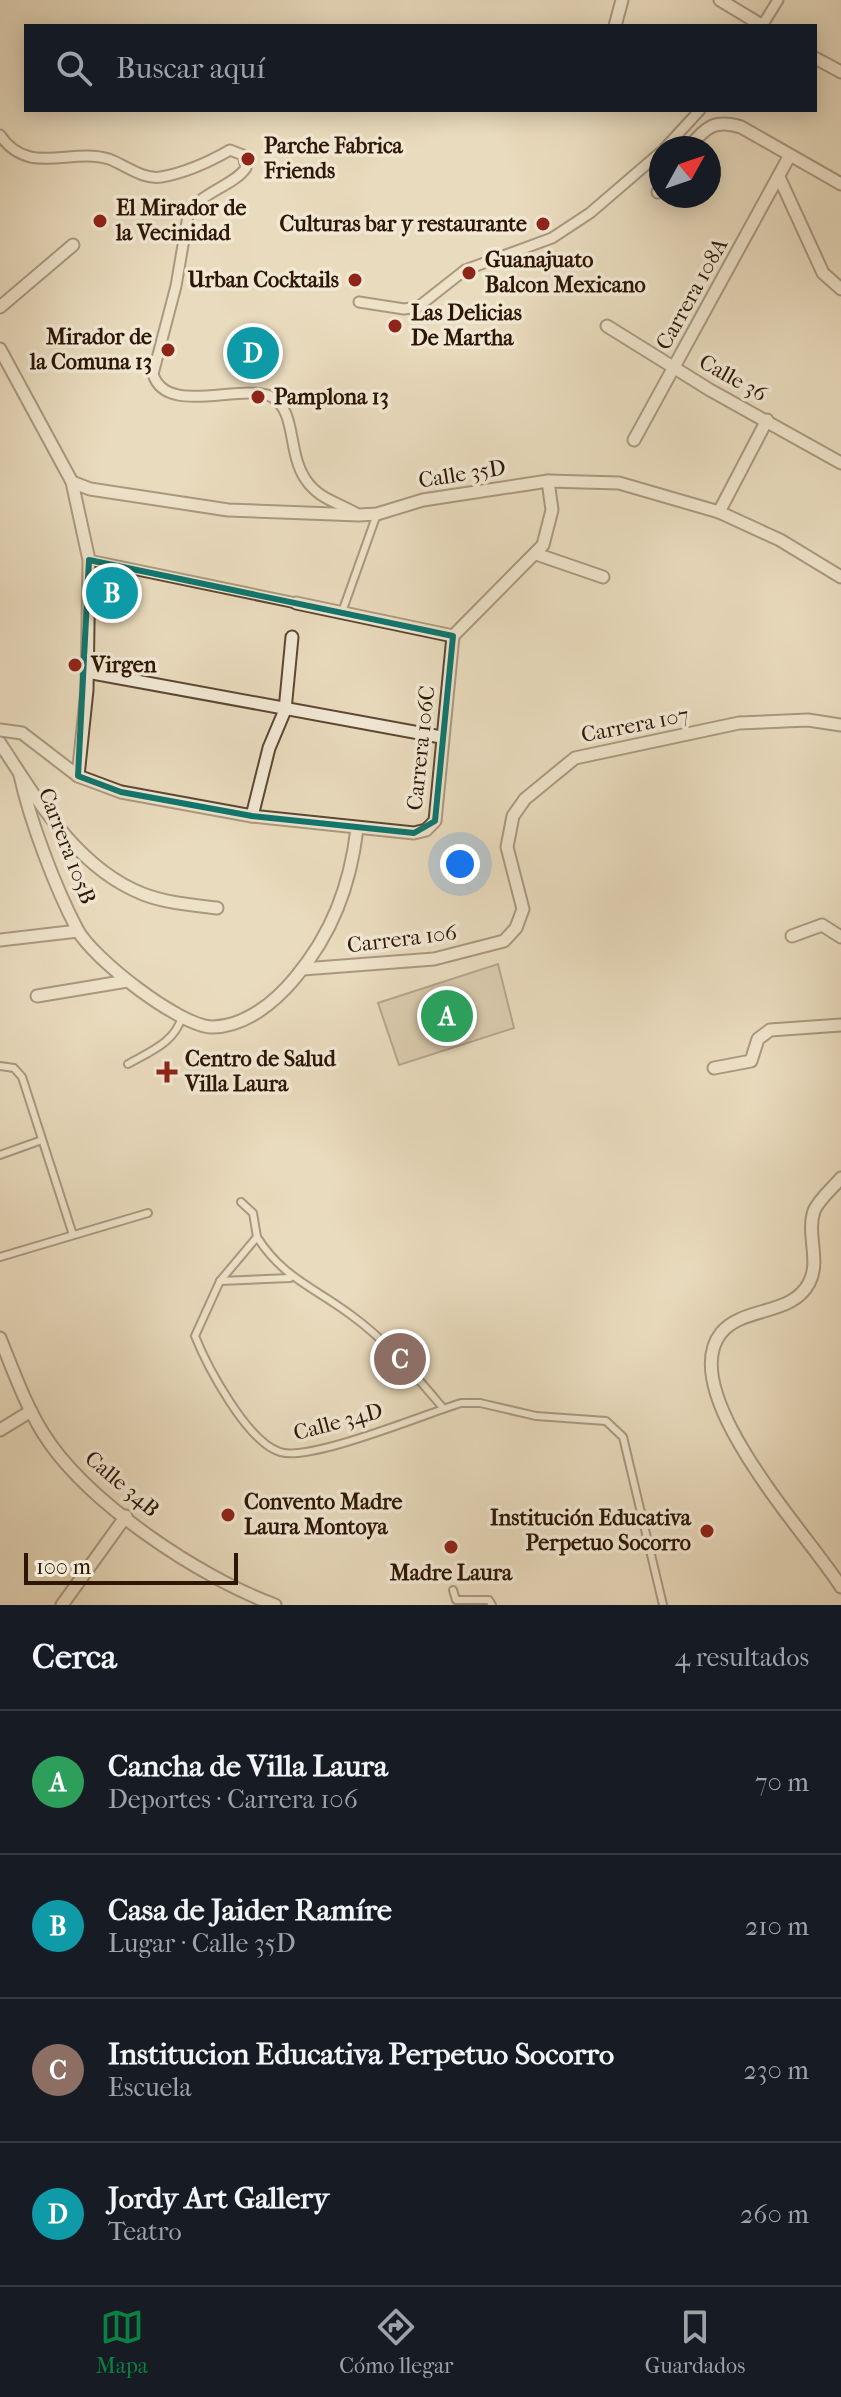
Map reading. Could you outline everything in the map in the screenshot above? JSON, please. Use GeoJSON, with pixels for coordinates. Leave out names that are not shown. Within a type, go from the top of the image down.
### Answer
{"type":"FeatureCollection","features":[{"type":"Feature","properties":{"kind":"street"},"geometry":{"type":"LineString","coordinates":[[616,24],[622,0]]}},
{"type":"Feature","properties":{"kind":"street"},"geometry":{"type":"LineString","coordinates":[[720,0],[759,24]]}},
{"type":"Feature","properties":{"kind":"street"},"geometry":{"type":"LineString","coordinates":[[763,24],[778,0]]}},
{"type":"Feature","properties":{"kind":"street"},"geometry":{"type":"LineString","coordinates":[[817,59],[841,72]]}},
{"type":"Feature","properties":{"kind":"street"},"geometry":{"type":"LineString","coordinates":[[676,136],[698,112]]}},
{"type":"Feature","properties":{"kind":"street"},"geometry":{"type":"LineString","coordinates":[[699,136],[708,126],[724,122],[841,184]]}},
{"type":"Feature","properties":{"kind":"street"},"geometry":{"type":"LineString","coordinates":[[0,135],[6,143],[30,159],[108,159],[158,178],[199,166],[230,150],[243,155],[246,168],[241,176],[213,190],[189,210],[176,286],[153,374],[155,382],[161,388],[190,396],[255,392],[280,402],[287,413],[297,466],[307,482],[322,498],[359,515]]}},
{"type":"Feature","properties":{"kind":"street","name":"Carrera 108A"},"geometry":{"type":"LineString","coordinates":[[634,440],[790,155]]}},
{"type":"Feature","properties":{"kind":"street"},"geometry":{"type":"LineString","coordinates":[[359,302],[404,309],[418,307],[465,270],[552,238],[590,213],[649,162]]}},
{"type":"Feature","properties":{"kind":"street"},"geometry":{"type":"LineString","coordinates":[[779,177],[823,273],[841,289]]}},
{"type":"Feature","properties":{"kind":"street"},"geometry":{"type":"LineString","coordinates":[[0,307],[73,245]]}},
{"type":"Feature","properties":{"kind":"street","name":"Calle 36"},"geometry":{"type":"LineString","coordinates":[[607,326],[841,463]]}},
{"type":"Feature","properties":{"kind":"street"},"geometry":{"type":"LineString","coordinates":[[0,349],[72,482],[89,560],[87,672],[78,776]]}},
{"type":"Feature","properties":{"kind":"street"},"geometry":{"type":"LineString","coordinates":[[719,512],[767,420]]}},
{"type":"Feature","properties":{"kind":"street"},"geometry":{"type":"LineString","coordinates":[[89,560],[453,636],[536,554],[550,523],[548,481]]}},
{"type":"Feature","properties":{"kind":"street","name":"Calle 35D"},"geometry":{"type":"LineString","coordinates":[[72,482],[90,489],[228,510],[359,515],[377,514],[423,500],[548,481],[619,483],[719,512],[780,540],[841,577]]}},
{"type":"Feature","properties":{"kind":"street"},"geometry":{"type":"LineString","coordinates":[[536,554],[603,577]]}},
{"type":"Feature","properties":{"kind":"street","name":"Carrera 106C"},"geometry":{"type":"LineString","coordinates":[[0,730],[22,733],[78,776],[121,792],[252,816],[414,833],[426,830],[435,821],[453,636]]}},
{"type":"Feature","properties":{"kind":"street"},"geometry":{"type":"LineString","coordinates":[[252,816],[269,748],[285,710],[292,637]]}},
{"type":"Feature","properties":{"kind":"street"},"geometry":{"type":"LineString","coordinates":[[87,672],[441,737]]}},
{"type":"Feature","properties":{"kind":"street","name":"Carrera 107"},"geometry":{"type":"LineString","coordinates":[[504,941],[516,928],[523,909],[507,847],[513,816],[525,799],[563,765],[575,758],[661,737],[739,723],[808,720],[841,724]]}},
{"type":"Feature","properties":{"kind":"street"},"geometry":{"type":"LineString","coordinates":[[0,743],[20,775],[88,859],[118,883],[145,895],[217,908]]}},
{"type":"Feature","properties":{"kind":"street","name":"Carrera 105B"},"geometry":{"type":"LineString","coordinates":[[20,775],[26,803],[78,931],[103,962],[127,981],[182,1016],[212,1027],[246,1018],[277,1000],[303,969],[335,918],[346,889],[357,829]]}},
{"type":"Feature","properties":{"kind":"street"},"geometry":{"type":"LineString","coordinates":[[792,936],[822,925],[841,937]]}},
{"type":"Feature","properties":{"kind":"street","name":"Carrera 105B"},"geometry":{"type":"LineString","coordinates":[[0,940],[78,931]]}},
{"type":"Feature","properties":{"kind":"street","name":"Carrera 106"},"geometry":{"type":"LineString","coordinates":[[303,969],[434,959],[504,941]]}},
{"type":"Feature","properties":{"kind":"street"},"geometry":{"type":"LineString","coordinates":[[37,996],[127,981]]}},
{"type":"Feature","properties":{"kind":"street"},"geometry":{"type":"LineString","coordinates":[[714,1068],[751,1061],[758,1039],[770,1030],[841,1025]]}},
{"type":"Feature","properties":{"kind":"street"},"geometry":{"type":"LineString","coordinates":[[841,1178],[818,1203],[813,1215],[814,1267],[810,1282],[800,1296],[729,1324],[718,1338],[711,1362],[723,1409],[740,1446],[762,1483],[823,1558],[841,1587]]}},
{"type":"Feature","properties":{"kind":"street","name":"Calle 34B"},"geometry":{"type":"LineString","coordinates":[[0,1338],[31,1411],[62,1458],[86,1485],[180,1558],[254,1601],[275,1605]]}},
{"type":"Feature","properties":{"kind":"street"},"geometry":{"type":"LineString","coordinates":[[0,1430],[31,1411]]}},
{"type":"Feature","properties":{"kind":"street"},"geometry":{"type":"LineString","coordinates":[[62,1605],[126,1516]]}},
{"type":"Feature","properties":{"kind":"lane"},"geometry":{"type":"LineString","coordinates":[[342,612],[377,514]]}},
{"type":"Feature","properties":{"kind":"lane"},"geometry":{"type":"LineString","coordinates":[[128,1064],[162,1046],[180,1026],[182,1016]]}},
{"type":"Feature","properties":{"kind":"lane"},"geometry":{"type":"LineString","coordinates":[[0,1066],[14,1068],[22,1077],[73,1235]]}},
{"type":"Feature","properties":{"kind":"lane"},"geometry":{"type":"LineString","coordinates":[[0,1155],[42,1140]]}},
{"type":"Feature","properties":{"kind":"lane"},"geometry":{"type":"LineString","coordinates":[[241,1202],[253,1213],[257,1237],[290,1278],[351,1315],[397,1355],[443,1408]]}},
{"type":"Feature","properties":{"kind":"lane"},"geometry":{"type":"LineString","coordinates":[[0,1257],[148,1213]]}},
{"type":"Feature","properties":{"kind":"lane","name":"Calle 34D"},"geometry":{"type":"LineString","coordinates":[[257,1237],[220,1281],[195,1336],[216,1380],[243,1419],[277,1452],[292,1454],[326,1447],[461,1403],[480,1403],[536,1416],[606,1421],[616,1426],[623,1437],[663,1605]]}},
{"type":"Feature","properties":{"kind":"lane"},"geometry":{"type":"LineString","coordinates":[[220,1281],[290,1278]]}},
{"type":"Feature","properties":{"kind":"lane"},"geometry":{"type":"LineString","coordinates":[[453,1590],[456,1600],[489,1600],[492,1605]]}},
{"type":"Feature","properties":{"kind":"highlighted area"},"geometry":{"type":"Polygon","coordinates":[[[89,560],[453,636],[435,821],[414,833],[252,816],[121,792],[78,776],[89,560]]]}},
{"type":"Feature","properties":{"kind":"shaded area"},"geometry":{"type":"Polygon","coordinates":[[[498,964],[514,1028],[399,1065],[378,1003],[498,964]]]}},
{"type":"Feature","properties":{"kind":"place","name":"Parche Fabrica Friends"},"geometry":{"type":"Point","coordinates":[248,159]}},
{"type":"Feature","properties":{"kind":"place","name":"El Mirador de la Vecinidad"},"geometry":{"type":"Point","coordinates":[100,221]}},
{"type":"Feature","properties":{"kind":"place","name":"Culturas bar y restaurante"},"geometry":{"type":"Point","coordinates":[543,224]}},
{"type":"Feature","properties":{"kind":"place","name":"Guanajuato Balcon Mexicano"},"geometry":{"type":"Point","coordinates":[469,273]}},
{"type":"Feature","properties":{"kind":"place","name":"Urban Cocktails"},"geometry":{"type":"Point","coordinates":[355,280]}},
{"type":"Feature","properties":{"kind":"place","name":"Las Delicias De Martha"},"geometry":{"type":"Point","coordinates":[395,326]}},
{"type":"Feature","properties":{"kind":"place","name":"Mirador de la Comuna 13"},"geometry":{"type":"Point","coordinates":[168,350]}},
{"type":"Feature","properties":{"kind":"place","name":"Jordy Art Gallery"},"geometry":{"type":"Point","coordinates":[253,353]}},
{"type":"Feature","properties":{"kind":"place","name":"Pamplona 13"},"geometry":{"type":"Point","coordinates":[258,397]}},
{"type":"Feature","properties":{"kind":"place","name":"Casa de Jaider Ramíre"},"geometry":{"type":"Point","coordinates":[112,593]}},
{"type":"Feature","properties":{"kind":"place","name":"Virgen"},"geometry":{"type":"Point","coordinates":[75,665]}},
{"type":"Feature","properties":{"kind":"place","name":"Cancha de Villa Laura"},"geometry":{"type":"Point","coordinates":[447,1016]}},
{"type":"Feature","properties":{"kind":"place","name":"Centro de Salud Villa Laura"},"geometry":{"type":"Point","coordinates":[167,1072]}},
{"type":"Feature","properties":{"kind":"place","name":"Institucion Educativa Perpetuo Socorro"},"geometry":{"type":"Point","coordinates":[400,1359]}},
{"type":"Feature","properties":{"kind":"place","name":"Convento Madre Laura Montoya"},"geometry":{"type":"Point","coordinates":[228,1515]}},
{"type":"Feature","properties":{"kind":"place","name":"Institución Educativa Perpetuo Socorro"},"geometry":{"type":"Point","coordinates":[707,1531]}},
{"type":"Feature","properties":{"kind":"place","name":"Madre Laura"},"geometry":{"type":"Point","coordinates":[451,1547]}}]}
